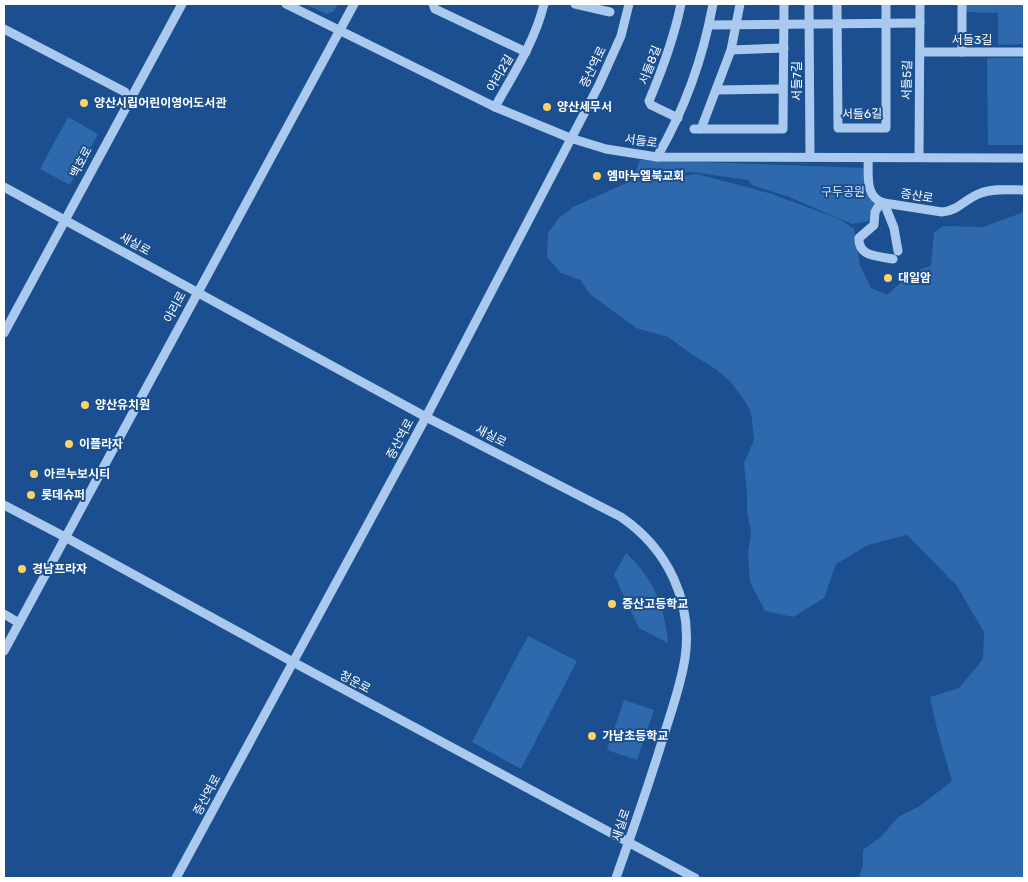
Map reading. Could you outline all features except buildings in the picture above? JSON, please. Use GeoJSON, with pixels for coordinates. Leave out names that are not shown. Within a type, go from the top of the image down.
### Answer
{"type":"FeatureCollection","features":[{"type":"Feature","properties":{"kind":"street","name":"백호로"},"geometry":{"type":"LineString","coordinates":[[4,333],[182,4]]}},
{"type":"Feature","properties":{"kind":"street","name":"서들로"},"geometry":{"type":"LineString","coordinates":[[286,4],[495,107],[570,138],[606,149],[657,156],[1024,158]]}},
{"type":"Feature","properties":{"kind":"street","name":"야리로"},"geometry":{"type":"LineString","coordinates":[[4,651],[354,4]]}},
{"type":"Feature","properties":{"kind":"street","name":"야리2길"},"geometry":{"type":"LineString","coordinates":[[433,4],[435,9],[526,52]]}},
{"type":"Feature","properties":{"kind":"street","name":"야리2길"},"geometry":{"type":"LineString","coordinates":[[495,107],[526,52],[536,30],[544,4]]}},
{"type":"Feature","properties":{"kind":"street"},"geometry":{"type":"LineString","coordinates":[[575,4],[610,12]]}},
{"type":"Feature","properties":{"kind":"street","name":"증산역로"},"geometry":{"type":"LineString","coordinates":[[176,878],[426,417],[611,61],[621,36],[629,4]]}},
{"type":"Feature","properties":{"kind":"street","name":"서들8길"},"geometry":{"type":"LineString","coordinates":[[678,118],[650,105],[649,100],[676,31],[681,4]]}},
{"type":"Feature","properties":{"kind":"street"},"geometry":{"type":"LineString","coordinates":[[657,156],[678,118],[703,53],[713,4]]}},
{"type":"Feature","properties":{"kind":"street"},"geometry":{"type":"LineString","coordinates":[[740,4],[731,50],[717,90],[698,129],[783,129],[784,4]]}},
{"type":"Feature","properties":{"kind":"street","name":"서들7길"},"geometry":{"type":"LineString","coordinates":[[809,4],[810,157]]}},
{"type":"Feature","properties":{"kind":"street","name":"서들6길"},"geometry":{"type":"LineString","coordinates":[[838,4],[838,128],[886,128],[886,4]]}},
{"type":"Feature","properties":{"kind":"street","name":"서들5길"},"geometry":{"type":"LineString","coordinates":[[919,156],[920,4]]}},
{"type":"Feature","properties":{"kind":"street"},"geometry":{"type":"LineString","coordinates":[[962,4],[962,52]]}},
{"type":"Feature","properties":{"kind":"street"},"geometry":{"type":"LineString","coordinates":[[709,25],[920,23]]}},
{"type":"Feature","properties":{"kind":"street"},"geometry":{"type":"LineString","coordinates":[[4,29],[126,92]]}},
{"type":"Feature","properties":{"kind":"street"},"geometry":{"type":"LineString","coordinates":[[731,50],[784,48]]}},
{"type":"Feature","properties":{"kind":"street","name":"서들3길"},"geometry":{"type":"LineString","coordinates":[[920,52],[1024,52]]}},
{"type":"Feature","properties":{"kind":"street"},"geometry":{"type":"LineString","coordinates":[[717,90],[783,89]]}},
{"type":"Feature","properties":{"kind":"street"},"geometry":{"type":"LineString","coordinates":[[868,158],[870,192],[882,202],[894,228],[896,255],[870,254],[861,250],[859,245],[859,238],[874,225],[875,212],[882,202]]}},
{"type":"Feature","properties":{"kind":"street","name":"새실로"},"geometry":{"type":"LineString","coordinates":[[4,188],[426,417],[621,517],[653,545],[677,582],[682,597],[687,626],[685,658],[658,756],[616,878]]}},
{"type":"Feature","properties":{"kind":"street","name":"증산로"},"geometry":{"type":"LineString","coordinates":[[882,202],[950,212],[984,192],[1024,190]]}},
{"type":"Feature","properties":{"kind":"street","name":"청운로"},"geometry":{"type":"LineString","coordinates":[[4,505],[695,878]]}},
{"type":"Feature","properties":{"kind":"street"},"geometry":{"type":"LineString","coordinates":[[4,614],[19,623]]}},
{"type":"Feature","properties":{"kind":"green space"},"geometry":{"type":"Polygon","coordinates":[[[305,4],[338,4],[334,11],[327,14],[305,4]]]}},
{"type":"Feature","properties":{"kind":"green space"},"geometry":{"type":"Polygon","coordinates":[[[965,4],[1024,4],[1024,44],[998,45],[998,13],[965,12],[965,4]]]}},
{"type":"Feature","properties":{"kind":"green space"},"geometry":{"type":"Polygon","coordinates":[[[987,58],[1024,58],[1024,145],[988,145],[987,58]]]}},
{"type":"Feature","properties":{"kind":"green space"},"geometry":{"type":"Polygon","coordinates":[[[68,117],[98,134],[70,185],[40,169],[68,117]]]}},
{"type":"Feature","properties":{"kind":"green space","name":"구두공원"},"geometry":{"type":"Polygon","coordinates":[[[640,160],[867,168],[867,183],[870,197],[877,205],[868,221],[852,224],[789,197],[752,185],[748,180],[692,172],[664,174],[659,177],[632,181],[640,160]]]}},
{"type":"Feature","properties":{"kind":"green space"},"geometry":{"type":"Polygon","coordinates":[[[697,174],[772,194],[839,219],[854,229],[860,265],[871,288],[887,295],[914,271],[931,266],[934,232],[944,226],[983,227],[1024,212],[1024,878],[859,878],[863,865],[863,850],[882,836],[898,817],[920,806],[952,781],[930,697],[959,688],[983,659],[984,632],[957,586],[907,535],[868,545],[836,564],[824,598],[793,617],[765,611],[750,582],[748,553],[751,533],[747,510],[744,463],[754,440],[751,412],[744,400],[730,381],[717,370],[668,337],[636,328],[590,294],[580,280],[561,273],[547,257],[548,233],[559,218],[573,207],[629,182],[697,174]]]}},
{"type":"Feature","properties":{"kind":"green space"},"geometry":{"type":"Polygon","coordinates":[[[626,553],[651,583],[664,617],[668,643],[639,628],[614,575],[626,553]]]}},
{"type":"Feature","properties":{"kind":"green space"},"geometry":{"type":"Polygon","coordinates":[[[528,636],[577,661],[521,769],[472,742],[528,636]]]}},
{"type":"Feature","properties":{"kind":"green space"},"geometry":{"type":"Polygon","coordinates":[[[624,700],[654,710],[637,760],[607,750],[624,700]]]}},
{"type":"Feature","properties":{"kind":"place","name":"양산시립어린이영어도서관"},"geometry":{"type":"Point","coordinates":[84,103]}},
{"type":"Feature","properties":{"kind":"place","name":"양산세무서"},"geometry":{"type":"Point","coordinates":[547,107]}},
{"type":"Feature","properties":{"kind":"place","name":"엠마누엘북교회"},"geometry":{"type":"Point","coordinates":[597,176]}},
{"type":"Feature","properties":{"kind":"place","name":"대일암"},"geometry":{"type":"Point","coordinates":[888,278]}},
{"type":"Feature","properties":{"kind":"place","name":"양산유치원"},"geometry":{"type":"Point","coordinates":[85,405]}},
{"type":"Feature","properties":{"kind":"place","name":"이플라자"},"geometry":{"type":"Point","coordinates":[69,444]}},
{"type":"Feature","properties":{"kind":"place","name":"아르누보시티"},"geometry":{"type":"Point","coordinates":[34,474]}},
{"type":"Feature","properties":{"kind":"place","name":"롯데슈퍼"},"geometry":{"type":"Point","coordinates":[31,495]}},
{"type":"Feature","properties":{"kind":"place","name":"경남프라자"},"geometry":{"type":"Point","coordinates":[22,569]}},
{"type":"Feature","properties":{"kind":"place","name":"증산고등학교"},"geometry":{"type":"Point","coordinates":[612,604]}},
{"type":"Feature","properties":{"kind":"place","name":"가남초등학교"},"geometry":{"type":"Point","coordinates":[592,736]}}]}
